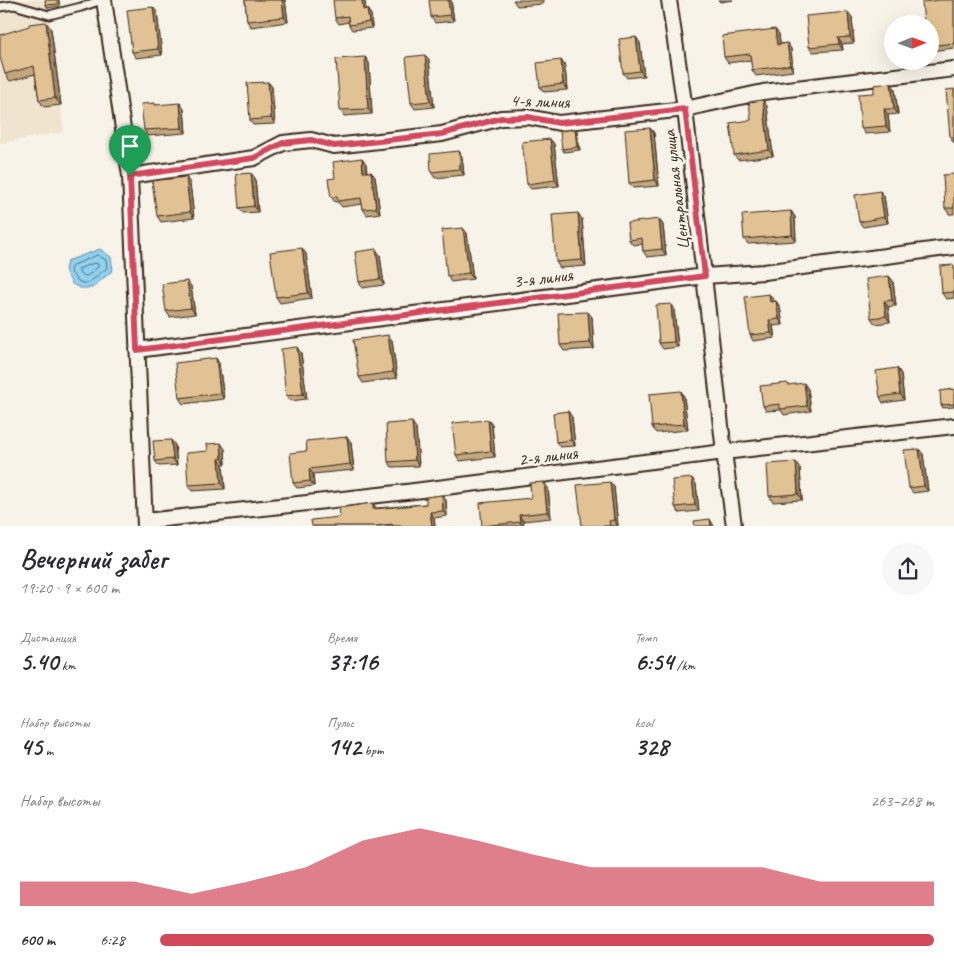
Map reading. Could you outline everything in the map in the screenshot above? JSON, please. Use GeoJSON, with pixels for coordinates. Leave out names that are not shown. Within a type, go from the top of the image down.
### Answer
{"type":"FeatureCollection","features":[{"type":"Feature","properties":{"kind":"street"},"geometry":{"type":"LineString","coordinates":[[103,0],[130,176],[146,523]]}},
{"type":"Feature","properties":{"kind":"street","name":"Центральная улица"},"geometry":{"type":"LineString","coordinates":[[669,0],[685,109],[734,526]]}},
{"type":"Feature","properties":{"kind":"street","name":"4-я линия"},"geometry":{"type":"LineString","coordinates":[[130,176],[254,158],[283,143],[311,140],[334,146],[442,134],[501,118],[528,117],[559,123],[685,109],[763,92],[954,69]]}},
{"type":"Feature","properties":{"kind":"street","name":"3-я линия"},"geometry":{"type":"LineString","coordinates":[[137,350],[705,276],[764,272],[954,247]]}},
{"type":"Feature","properties":{"kind":"street","name":"2-я линия"},"geometry":{"type":"LineString","coordinates":[[146,523],[724,452],[954,426]]}},
{"type":"Feature","properties":{"kind":"lane"},"geometry":{"type":"LineString","coordinates":[[0,7],[13,2],[49,15],[103,0]]}},
{"type":"Feature","properties":{"kind":"shaded area"},"geometry":{"type":"Polygon","coordinates":[[[0,0],[59,0],[60,6],[48,8],[64,132],[0,143],[0,0]]]}},
{"type":"Feature","properties":{"kind":"water"},"geometry":{"type":"Polygon","coordinates":[[[100,249],[111,257],[113,270],[92,288],[80,288],[72,284],[65,270],[67,261],[100,249]]]}},
{"type":"Feature","properties":{"kind":"building"},"geometry":{"type":"Polygon","coordinates":[[[45,0],[58,0],[58,4],[46,5],[45,0]]]}},
{"type":"Feature","properties":{"kind":"building"},"geometry":{"type":"Polygon","coordinates":[[[245,0],[282,0],[284,17],[247,21],[245,0]]]}},
{"type":"Feature","properties":{"kind":"building"},"geometry":{"type":"Polygon","coordinates":[[[333,0],[362,0],[363,10],[367,9],[369,22],[349,25],[348,16],[335,18],[333,0]]]}},
{"type":"Feature","properties":{"kind":"building"},"geometry":{"type":"Polygon","coordinates":[[[429,0],[448,0],[450,15],[431,17],[429,0]]]}},
{"type":"Feature","properties":{"kind":"building"},"geometry":{"type":"Polygon","coordinates":[[[954,0],[954,43],[939,45],[939,15],[923,15],[922,2],[954,0]]]}},
{"type":"Feature","properties":{"kind":"building"},"geometry":{"type":"Polygon","coordinates":[[[153,7],[158,49],[132,52],[127,10],[153,7]]]}},
{"type":"Feature","properties":{"kind":"building"},"geometry":{"type":"Polygon","coordinates":[[[848,12],[850,37],[838,38],[839,44],[809,47],[806,16],[848,12]]]}},
{"type":"Feature","properties":{"kind":"building"},"geometry":{"type":"Polygon","coordinates":[[[46,22],[55,98],[39,100],[34,66],[5,74],[0,57],[0,35],[29,26],[29,24],[46,22]]]}},
{"type":"Feature","properties":{"kind":"building"},"geometry":{"type":"Polygon","coordinates":[[[775,29],[777,45],[787,43],[790,65],[752,70],[750,54],[724,57],[722,36],[775,29]]]}},
{"type":"Feature","properties":{"kind":"building"},"geometry":{"type":"Polygon","coordinates":[[[636,37],[640,71],[623,73],[619,39],[636,37]]]}},
{"type":"Feature","properties":{"kind":"building"},"geometry":{"type":"Polygon","coordinates":[[[425,55],[430,101],[411,103],[406,57],[425,55]]]}},
{"type":"Feature","properties":{"kind":"building"},"geometry":{"type":"Polygon","coordinates":[[[365,57],[368,109],[340,110],[336,59],[365,57]]]}},
{"type":"Feature","properties":{"kind":"building"},"geometry":{"type":"Polygon","coordinates":[[[561,60],[563,84],[540,87],[537,63],[561,60]]]}},
{"type":"Feature","properties":{"kind":"building"},"geometry":{"type":"Polygon","coordinates":[[[268,82],[271,118],[250,120],[247,83],[268,82]]]}},
{"type":"Feature","properties":{"kind":"building"},"geometry":{"type":"Polygon","coordinates":[[[891,83],[894,109],[884,109],[886,126],[861,128],[858,94],[874,93],[874,85],[891,83]]]}},
{"type":"Feature","properties":{"kind":"building"},"geometry":{"type":"Polygon","coordinates":[[[954,89],[954,137],[950,137],[946,90],[954,89]]]}},
{"type":"Feature","properties":{"kind":"building"},"geometry":{"type":"Polygon","coordinates":[[[763,100],[769,150],[734,155],[730,123],[751,120],[749,102],[763,100]]]}},
{"type":"Feature","properties":{"kind":"building"},"geometry":{"type":"Polygon","coordinates":[[[155,103],[155,105],[180,103],[182,128],[144,130],[141,104],[155,103]]]}},
{"type":"Feature","properties":{"kind":"building"},"geometry":{"type":"Polygon","coordinates":[[[650,128],[655,180],[629,183],[625,130],[650,128]]]}},
{"type":"Feature","properties":{"kind":"building"},"geometry":{"type":"Polygon","coordinates":[[[575,129],[577,147],[562,149],[560,131],[575,129]]]}},
{"type":"Feature","properties":{"kind":"building"},"geometry":{"type":"Polygon","coordinates":[[[550,139],[555,180],[527,184],[522,142],[550,139]]]}},
{"type":"Feature","properties":{"kind":"building"},"geometry":{"type":"Polygon","coordinates":[[[459,151],[460,169],[431,172],[430,154],[459,151]]]}},
{"type":"Feature","properties":{"kind":"building"},"geometry":{"type":"Polygon","coordinates":[[[362,158],[363,172],[371,172],[376,208],[363,209],[361,198],[338,201],[337,196],[331,197],[328,179],[335,178],[333,162],[362,158]]]}},
{"type":"Feature","properties":{"kind":"building"},"geometry":{"type":"Polygon","coordinates":[[[251,173],[254,206],[239,208],[236,174],[251,173]]]}},
{"type":"Feature","properties":{"kind":"building"},"geometry":{"type":"Polygon","coordinates":[[[954,174],[954,208],[945,208],[943,175],[954,174]]]}},
{"type":"Feature","properties":{"kind":"building"},"geometry":{"type":"Polygon","coordinates":[[[186,177],[190,212],[157,216],[152,181],[186,177]]]}},
{"type":"Feature","properties":{"kind":"building"},"geometry":{"type":"Polygon","coordinates":[[[880,191],[884,217],[859,222],[855,195],[880,191]]]}},
{"type":"Feature","properties":{"kind":"building"},"geometry":{"type":"Polygon","coordinates":[[[791,211],[792,235],[744,239],[742,215],[791,211]]]}},
{"type":"Feature","properties":{"kind":"building"},"geometry":{"type":"Polygon","coordinates":[[[578,213],[582,260],[556,262],[552,215],[578,213]]]}},
{"type":"Feature","properties":{"kind":"building"},"geometry":{"type":"Polygon","coordinates":[[[659,219],[662,249],[643,251],[642,238],[629,240],[627,223],[659,219]]]}},
{"type":"Feature","properties":{"kind":"building"},"geometry":{"type":"Polygon","coordinates":[[[463,228],[469,273],[447,276],[442,230],[463,228]]]}},
{"type":"Feature","properties":{"kind":"building"},"geometry":{"type":"Polygon","coordinates":[[[302,248],[308,293],[276,297],[270,252],[302,248]]]}},
{"type":"Feature","properties":{"kind":"building"},"geometry":{"type":"Polygon","coordinates":[[[376,249],[380,279],[359,282],[355,252],[376,249]]]}},
{"type":"Feature","properties":{"kind":"building"},"geometry":{"type":"Polygon","coordinates":[[[954,265],[954,292],[942,293],[940,266],[954,265]]]}},
{"type":"Feature","properties":{"kind":"building"},"geometry":{"type":"Polygon","coordinates":[[[889,276],[892,300],[884,301],[886,316],[871,318],[866,279],[889,276]]]}},
{"type":"Feature","properties":{"kind":"building"},"geometry":{"type":"Polygon","coordinates":[[[187,281],[191,308],[166,311],[162,284],[187,281]]]}},
{"type":"Feature","properties":{"kind":"building"},"geometry":{"type":"Polygon","coordinates":[[[769,294],[770,302],[776,301],[779,319],[769,320],[771,333],[750,335],[745,297],[769,294]]]}},
{"type":"Feature","properties":{"kind":"building"},"geometry":{"type":"Polygon","coordinates":[[[671,304],[674,342],[659,343],[656,305],[671,304]]]}},
{"type":"Feature","properties":{"kind":"building"},"geometry":{"type":"Polygon","coordinates":[[[588,312],[590,343],[560,345],[558,313],[588,312]]]}},
{"type":"Feature","properties":{"kind":"building"},"geometry":{"type":"Polygon","coordinates":[[[388,335],[393,372],[359,377],[353,340],[388,335]]]}},
{"type":"Feature","properties":{"kind":"building"},"geometry":{"type":"Polygon","coordinates":[[[297,347],[303,394],[286,396],[281,349],[297,347]]]}},
{"type":"Feature","properties":{"kind":"building"},"geometry":{"type":"Polygon","coordinates":[[[216,358],[220,393],[179,398],[175,363],[216,358]]]}},
{"type":"Feature","properties":{"kind":"building"},"geometry":{"type":"Polygon","coordinates":[[[897,368],[900,394],[880,397],[876,371],[897,368]]]}},
{"type":"Feature","properties":{"kind":"building"},"geometry":{"type":"Polygon","coordinates":[[[787,383],[788,385],[804,383],[807,406],[780,409],[780,404],[763,406],[760,386],[787,383]]]}},
{"type":"Feature","properties":{"kind":"building"},"geometry":{"type":"Polygon","coordinates":[[[954,389],[954,404],[941,405],[940,391],[954,389]]]}},
{"type":"Feature","properties":{"kind":"building"},"geometry":{"type":"Polygon","coordinates":[[[681,391],[684,424],[652,427],[649,394],[681,391]]]}},
{"type":"Feature","properties":{"kind":"building"},"geometry":{"type":"Polygon","coordinates":[[[568,411],[571,440],[556,442],[553,413],[568,411]]]}},
{"type":"Feature","properties":{"kind":"building"},"geometry":{"type":"Polygon","coordinates":[[[488,420],[491,451],[456,455],[452,423],[488,420]]]}},
{"type":"Feature","properties":{"kind":"building"},"geometry":{"type":"Polygon","coordinates":[[[412,422],[415,460],[388,462],[386,424],[412,422]]]}},
{"type":"Feature","properties":{"kind":"building"},"geometry":{"type":"Polygon","coordinates":[[[347,437],[350,464],[309,469],[310,481],[293,483],[290,453],[307,451],[306,441],[347,437]]]}},
{"type":"Feature","properties":{"kind":"building"},"geometry":{"type":"Polygon","coordinates":[[[171,440],[173,459],[155,461],[153,441],[171,440]]]}},
{"type":"Feature","properties":{"kind":"building"},"geometry":{"type":"Polygon","coordinates":[[[221,443],[222,458],[219,459],[221,483],[188,485],[186,453],[208,451],[207,444],[221,443]]]}},
{"type":"Feature","properties":{"kind":"building"},"geometry":{"type":"Polygon","coordinates":[[[919,449],[924,486],[909,488],[904,450],[919,449]]]}},
{"type":"Feature","properties":{"kind":"building"},"geometry":{"type":"Polygon","coordinates":[[[796,462],[798,494],[769,496],[767,464],[796,462]]]}},
{"type":"Feature","properties":{"kind":"building"},"geometry":{"type":"Polygon","coordinates":[[[692,478],[695,505],[675,507],[672,480],[692,478]]]}},
{"type":"Feature","properties":{"kind":"building"},"geometry":{"type":"Polygon","coordinates":[[[544,482],[547,512],[519,515],[520,522],[482,526],[480,503],[531,498],[530,483],[544,482]]]}},
{"type":"Feature","properties":{"kind":"building"},"geometry":{"type":"Polygon","coordinates":[[[610,482],[614,520],[609,521],[610,526],[582,526],[577,485],[610,482]]]}},
{"type":"Feature","properties":{"kind":"building"},"geometry":{"type":"Polygon","coordinates":[[[442,495],[443,511],[430,512],[432,526],[393,526],[392,524],[376,526],[312,526],[311,520],[340,517],[339,508],[373,503],[373,509],[426,504],[426,497],[442,495]]]}},
{"type":"Feature","properties":{"kind":"building"},"geometry":{"type":"Polygon","coordinates":[[[710,519],[711,526],[695,526],[694,521],[710,519]]]}},
{"type":"Feature","properties":{"kind":"route"},"geometry":{"type":"LineString","coordinates":[[685,109],[705,276],[137,350],[130,176],[254,158],[283,143],[311,140],[334,146],[442,134],[501,118],[528,117],[559,123],[685,109]]}}]}
